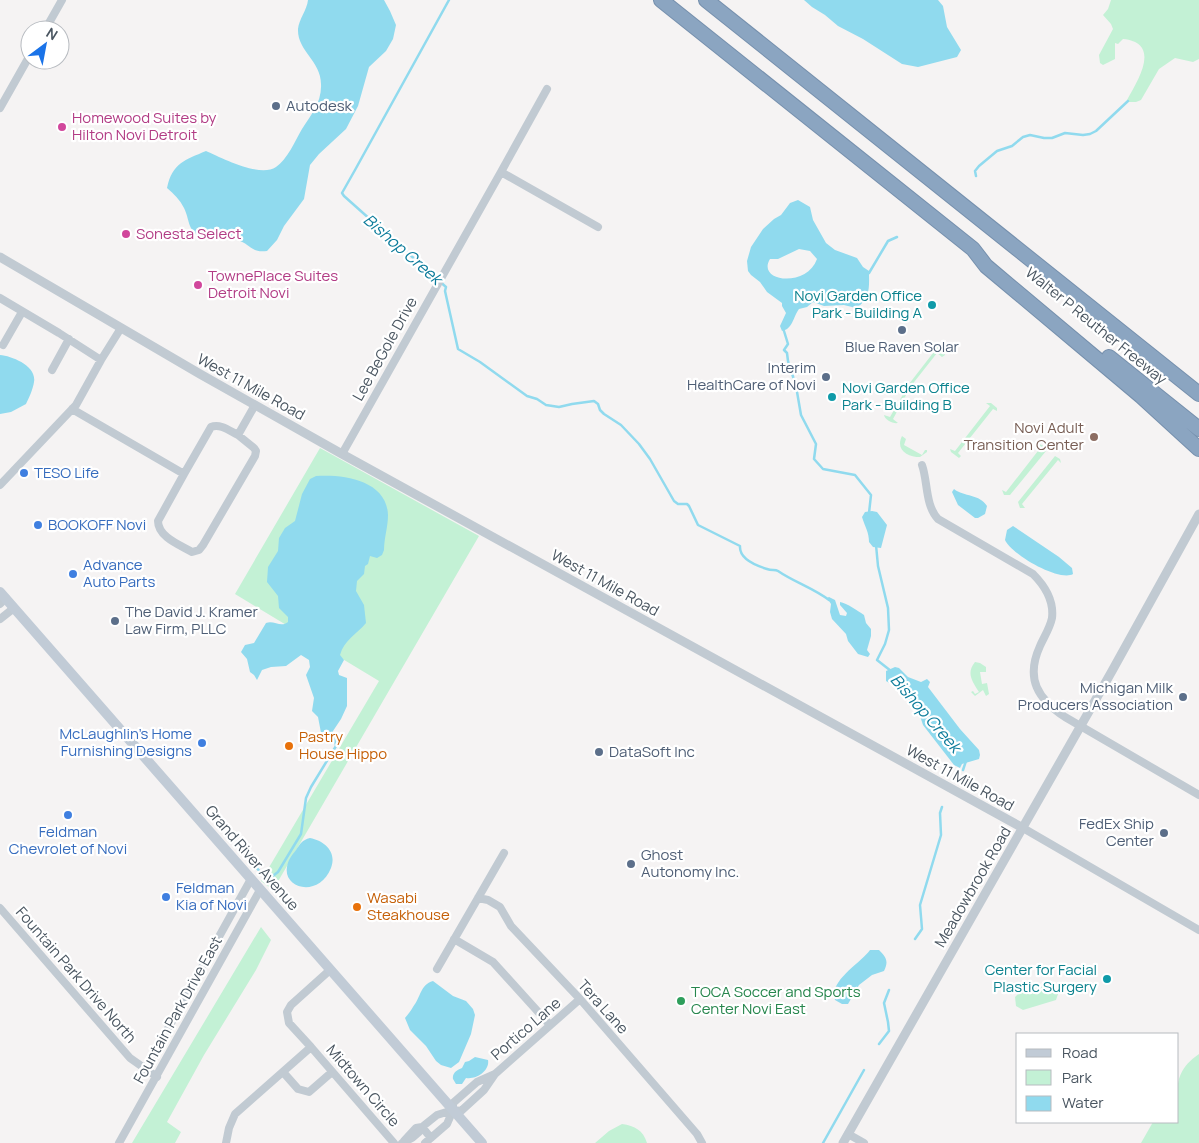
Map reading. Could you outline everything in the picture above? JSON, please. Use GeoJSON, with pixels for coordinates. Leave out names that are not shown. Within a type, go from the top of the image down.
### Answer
{"type":"FeatureCollection","features":[{"type":"Feature","properties":{"kind":"highway"},"geometry":{"type":"LineString","coordinates":[[661,0],[973,249],[986,266],[1141,396],[1199,449]]}},
{"type":"Feature","properties":{"kind":"highway"},"geometry":{"type":"LineString","coordinates":[[706,0],[1199,394]]}},
{"type":"Feature","properties":{"kind":"highway","name":"Walter P Reuther Freeway"},"geometry":{"type":"LineString","coordinates":[[973,249],[1199,429]]}},
{"type":"Feature","properties":{"kind":"main road","name":"Grand River Avenue"},"geometry":{"type":"LineString","coordinates":[[2,598],[14,608],[330,970],[457,1110],[482,1143]]}},
{"type":"Feature","properties":{"kind":"street"},"geometry":{"type":"LineString","coordinates":[[50,20],[62,0]]}},
{"type":"Feature","properties":{"kind":"street"},"geometry":{"type":"LineString","coordinates":[[0,108],[22,70]]}},
{"type":"Feature","properties":{"kind":"street","name":"Lee BeGole Drive"},"geometry":{"type":"LineString","coordinates":[[342,454],[547,89]]}},
{"type":"Feature","properties":{"kind":"street"},"geometry":{"type":"LineString","coordinates":[[500,172],[598,227]]}},
{"type":"Feature","properties":{"kind":"street","name":"West 11 Mile Road"},"geometry":{"type":"LineString","coordinates":[[0,257],[342,454],[1023,828],[1199,930]]}},
{"type":"Feature","properties":{"kind":"street"},"geometry":{"type":"LineString","coordinates":[[0,298],[101,360]]}},
{"type":"Feature","properties":{"kind":"street"},"geometry":{"type":"LineString","coordinates":[[4,345],[22,312]]}},
{"type":"Feature","properties":{"kind":"street"},"geometry":{"type":"LineString","coordinates":[[0,485],[76,405],[121,328]]}},
{"type":"Feature","properties":{"kind":"street"},"geometry":{"type":"LineString","coordinates":[[52,370],[69,339]]}},
{"type":"Feature","properties":{"kind":"street"},"geometry":{"type":"LineString","coordinates":[[238,435],[255,405]]}},
{"type":"Feature","properties":{"kind":"street"},"geometry":{"type":"LineString","coordinates":[[72,409],[184,474]]}},
{"type":"Feature","properties":{"kind":"street"},"geometry":{"type":"LineString","coordinates":[[215,425],[238,435],[256,451],[203,545],[199,550],[192,552],[162,534],[158,527],[158,521],[184,474],[211,427],[215,425]]}},
{"type":"Feature","properties":{"kind":"street"},"geometry":{"type":"LineString","coordinates":[[922,465],[930,506],[938,519],[1026,569],[1045,587],[1051,602],[1052,615],[1049,628],[1034,662],[1034,679],[1042,698],[1050,707],[1081,726],[1199,794]]}},
{"type":"Feature","properties":{"kind":"street","name":"Meadowbrook Road"},"geometry":{"type":"LineString","coordinates":[[843,1143],[1081,726],[1199,514]]}},
{"type":"Feature","properties":{"kind":"street"},"geometry":{"type":"LineString","coordinates":[[0,619],[14,608]]}},
{"type":"Feature","properties":{"kind":"street"},"geometry":{"type":"LineString","coordinates":[[437,970],[504,853]]}},
{"type":"Feature","properties":{"kind":"street","name":"Fountain Park Drive East"},"geometry":{"type":"LineString","coordinates":[[145,1070],[250,879]]}},
{"type":"Feature","properties":{"kind":"street","name":"Fountain Park Drive East"},"geometry":{"type":"LineString","coordinates":[[119,1143],[260,890]]}},
{"type":"Feature","properties":{"kind":"street","name":"Tera Lane"},"geometry":{"type":"LineString","coordinates":[[478,898],[488,900],[500,907],[511,926],[580,999],[697,1134],[702,1143]]}},
{"type":"Feature","properties":{"kind":"street","name":"Fountain Park Drive North"},"geometry":{"type":"LineString","coordinates":[[0,908],[130,1058],[157,1077]]}},
{"type":"Feature","properties":{"kind":"street"},"geometry":{"type":"LineString","coordinates":[[454,938],[493,962],[550,1026]]}},
{"type":"Feature","properties":{"kind":"street","name":"Midtown Circle"},"geometry":{"type":"LineString","coordinates":[[330,970],[291,1005],[287,1012],[289,1022],[394,1143]]}},
{"type":"Feature","properties":{"kind":"street","name":"Portico Lane"},"geometry":{"type":"LineString","coordinates":[[457,1110],[453,1102],[477,1082],[496,1074],[580,999]]}},
{"type":"Feature","properties":{"kind":"street","name":"Midtown Circle"},"geometry":{"type":"LineString","coordinates":[[226,1143],[229,1128],[235,1114],[311,1047]]}},
{"type":"Feature","properties":{"kind":"street"},"geometry":{"type":"LineString","coordinates":[[283,1072],[298,1090],[309,1092],[332,1072]]}},
{"type":"Feature","properties":{"kind":"street"},"geometry":{"type":"LineString","coordinates":[[422,1127],[428,1140],[447,1124],[457,1110],[484,1090],[496,1074]]}},
{"type":"Feature","properties":{"kind":"street"},"geometry":{"type":"LineString","coordinates":[[402,1143],[412,1138],[437,1115],[457,1110]]}},
{"type":"Feature","properties":{"kind":"street"},"geometry":{"type":"LineString","coordinates":[[848,1134],[864,1143]]}},
{"type":"Feature","properties":{"kind":"green space"},"geometry":{"type":"Polygon","coordinates":[[[1111,0],[1199,0],[1199,59],[1193,62],[1175,58],[1159,69],[1141,100],[1128,102],[1127,100],[1141,73],[1144,55],[1142,47],[1135,42],[1123,39],[1118,44],[1115,43],[1115,59],[1103,65],[1100,63],[1099,55],[1113,29],[1103,15],[1108,9],[1111,0]]]}},
{"type":"Feature","properties":{"kind":"green space"},"geometry":{"type":"Polygon","coordinates":[[[933,342],[944,350],[945,355],[942,357],[937,353],[911,386],[893,419],[898,423],[890,421],[884,415],[890,417],[909,384],[933,353],[928,349],[933,342]]]}},
{"type":"Feature","properties":{"kind":"green space"},"geometry":{"type":"Polygon","coordinates":[[[986,403],[991,403],[997,408],[997,411],[993,409],[958,453],[961,456],[959,458],[950,449],[955,451],[990,406],[986,403]]]}},
{"type":"Feature","properties":{"kind":"green space"},"geometry":{"type":"Polygon","coordinates":[[[902,436],[906,439],[904,445],[922,455],[925,450],[927,452],[920,457],[907,454],[901,449],[900,441],[902,436]]]}},
{"type":"Feature","properties":{"kind":"green space"},"geometry":{"type":"Polygon","coordinates":[[[1039,444],[1044,446],[1046,451],[1010,495],[1004,495],[1002,490],[1006,492],[1041,447],[1039,444]]]}},
{"type":"Feature","properties":{"kind":"green space"},"geometry":{"type":"Polygon","coordinates":[[[320,448],[479,536],[273,890],[261,881],[379,681],[235,594],[320,448]]]}},
{"type":"Feature","properties":{"kind":"green space"},"geometry":{"type":"Polygon","coordinates":[[[1055,456],[1060,459],[1061,463],[1058,460],[1022,504],[1025,508],[1020,508],[1018,502],[1055,456]]]}},
{"type":"Feature","properties":{"kind":"green space"},"geometry":{"type":"Polygon","coordinates":[[[975,662],[986,667],[986,672],[980,672],[982,684],[987,683],[989,694],[986,696],[983,690],[975,696],[971,692],[973,691],[975,694],[979,692],[972,681],[970,673],[975,662]]]}},
{"type":"Feature","properties":{"kind":"green space"},"geometry":{"type":"Polygon","coordinates":[[[261,927],[271,940],[256,970],[204,1055],[167,1122],[181,1132],[175,1143],[132,1143],[261,927]]]}},
{"type":"Feature","properties":{"kind":"green space"},"geometry":{"type":"Polygon","coordinates":[[[1049,984],[1057,988],[1056,1000],[1023,1010],[1016,1006],[1015,997],[1019,993],[1049,984]]]}},
{"type":"Feature","properties":{"kind":"green space"},"geometry":{"type":"Polygon","coordinates":[[[1199,1054],[1199,1143],[1141,1143],[1152,1123],[1179,1123],[1179,1080],[1184,1068],[1199,1054]]]}},
{"type":"Feature","properties":{"kind":"green space"},"geometry":{"type":"Polygon","coordinates":[[[622,1124],[638,1129],[647,1143],[595,1143],[609,1131],[622,1124]]]}},
{"type":"Feature","properties":{"kind":"water"},"geometry":{"type":"Polygon","coordinates":[[[308,0],[384,0],[396,25],[393,39],[386,51],[369,67],[358,106],[346,129],[310,165],[304,199],[284,226],[277,240],[267,251],[255,250],[235,239],[201,237],[193,231],[182,205],[177,197],[167,188],[172,173],[186,160],[206,151],[251,169],[269,170],[284,160],[315,108],[321,91],[320,76],[301,44],[299,37],[298,29],[308,0]]]}},
{"type":"Feature","properties":{"kind":"water"},"geometry":{"type":"Polygon","coordinates":[[[804,0],[938,0],[943,6],[947,27],[961,50],[957,57],[918,67],[902,64],[863,39],[838,26],[804,0]]]}},
{"type":"Feature","properties":{"kind":"water"},"geometry":{"type":"Polygon","coordinates":[[[798,200],[810,207],[813,220],[826,243],[835,250],[857,258],[863,267],[869,271],[869,287],[864,301],[856,308],[844,305],[824,306],[813,302],[807,307],[799,309],[791,325],[782,331],[780,326],[786,313],[782,303],[767,292],[760,282],[751,275],[748,271],[747,261],[751,247],[763,229],[781,215],[790,203],[798,200]],[[799,249],[778,259],[770,259],[768,267],[770,273],[776,277],[784,278],[794,278],[803,274],[812,268],[817,259],[810,251],[799,249]]]}},
{"type":"Feature","properties":{"kind":"water"},"geometry":{"type":"Polygon","coordinates":[[[0,355],[11,357],[23,363],[32,371],[34,382],[26,404],[11,412],[0,414],[0,355]]]}},
{"type":"Feature","properties":{"kind":"water"},"geometry":{"type":"Polygon","coordinates":[[[316,476],[350,478],[372,487],[386,503],[388,515],[382,555],[377,558],[370,556],[368,564],[365,566],[364,574],[357,581],[356,591],[364,605],[366,623],[348,641],[340,655],[344,660],[338,671],[339,675],[347,678],[347,706],[325,743],[322,738],[318,717],[312,711],[314,698],[306,675],[310,667],[309,660],[301,655],[286,666],[262,670],[257,680],[250,672],[247,659],[241,652],[245,645],[254,643],[266,623],[285,624],[288,622],[288,617],[279,608],[278,596],[267,582],[268,567],[278,551],[279,538],[285,528],[295,521],[302,494],[310,479],[316,476]]]}},
{"type":"Feature","properties":{"kind":"water"},"geometry":{"type":"Polygon","coordinates":[[[954,489],[984,502],[987,506],[985,514],[975,518],[958,505],[952,492],[954,489]]]}},
{"type":"Feature","properties":{"kind":"water"},"geometry":{"type":"Polygon","coordinates":[[[865,512],[877,512],[887,525],[881,548],[873,547],[869,542],[868,532],[862,517],[865,512]]]}},
{"type":"Feature","properties":{"kind":"water"},"geometry":{"type":"Polygon","coordinates":[[[1013,526],[1059,557],[1072,568],[1073,574],[1057,574],[1036,565],[1016,552],[1005,540],[1007,530],[1013,526]]]}},
{"type":"Feature","properties":{"kind":"water"},"geometry":{"type":"Polygon","coordinates":[[[827,598],[835,600],[840,615],[846,616],[847,613],[840,605],[840,602],[849,605],[864,615],[866,623],[871,629],[867,650],[870,654],[868,657],[858,654],[848,641],[846,634],[832,619],[830,612],[831,604],[827,598]]]}},
{"type":"Feature","properties":{"kind":"water"},"geometry":{"type":"Polygon","coordinates":[[[895,667],[899,668],[908,677],[921,682],[927,679],[930,682],[928,687],[960,729],[979,750],[979,759],[962,764],[960,768],[954,765],[923,725],[918,710],[899,689],[886,681],[886,671],[895,667]]]}},
{"type":"Feature","properties":{"kind":"water"},"geometry":{"type":"Polygon","coordinates":[[[310,838],[315,839],[328,848],[331,852],[332,862],[326,877],[318,884],[311,887],[303,887],[290,881],[287,875],[287,867],[290,858],[300,844],[310,838]]]}},
{"type":"Feature","properties":{"kind":"water"},"geometry":{"type":"Polygon","coordinates":[[[870,950],[879,950],[885,957],[884,971],[872,975],[859,985],[848,1004],[842,1004],[835,1000],[836,986],[846,973],[870,950]]]}},
{"type":"Feature","properties":{"kind":"water"},"geometry":{"type":"Polygon","coordinates":[[[433,981],[453,996],[466,1001],[473,1009],[475,1015],[471,1034],[459,1062],[451,1068],[441,1065],[436,1061],[426,1046],[410,1030],[405,1018],[416,1003],[423,988],[433,981]]]}},
{"type":"Feature","properties":{"kind":"water"},"geometry":{"type":"Polygon","coordinates":[[[475,1057],[488,1060],[485,1071],[474,1078],[466,1078],[462,1084],[456,1084],[453,1079],[454,1073],[462,1068],[465,1062],[475,1057]]]}},
{"type":"Feature","properties":{"kind":"waterway","name":"Bishop Creek"},"geometry":{"type":"LineString","coordinates":[[449,0],[342,193],[446,287],[445,291],[458,349],[480,362],[527,396],[537,399],[546,405],[559,407],[594,401],[604,414],[621,425],[639,444],[650,459],[674,501],[678,504],[687,504],[698,525],[740,546],[742,555],[754,564],[769,570],[777,570],[829,600]]}},
{"type":"Feature","properties":{"kind":"waterway"},"geometry":{"type":"LineString","coordinates":[[976,176],[975,171],[979,166],[997,151],[1012,146],[1023,137],[1030,135],[1052,138],[1065,133],[1090,134],[1096,131],[1128,101]]}},
{"type":"Feature","properties":{"kind":"waterway"},"geometry":{"type":"LineString","coordinates":[[869,273],[888,241],[897,237]]}},
{"type":"Feature","properties":{"kind":"waterway"},"geometry":{"type":"LineString","coordinates":[[784,331],[788,344],[784,350],[787,353],[796,386],[801,415],[816,444],[814,459],[823,469],[855,475],[871,495],[869,513]]}},
{"type":"Feature","properties":{"kind":"waterway"},"geometry":{"type":"LineString","coordinates":[[876,545],[878,566],[888,608],[889,630],[877,660],[891,671]]}},
{"type":"Feature","properties":{"kind":"waterway"},"geometry":{"type":"LineString","coordinates":[[246,856],[269,879],[278,872],[301,834],[306,798],[311,787],[336,746],[332,734]]}},
{"type":"Feature","properties":{"kind":"waterway","name":"Bishop Creek"},"geometry":{"type":"LineString","coordinates":[[963,770],[966,761]]}},
{"type":"Feature","properties":{"kind":"waterway","name":"Bishop Creek"},"geometry":{"type":"LineString","coordinates":[[915,939],[922,929],[920,905],[941,835],[940,813],[942,807]]}},
{"type":"Feature","properties":{"kind":"waterway","name":"Bishop Creek"},"geometry":{"type":"LineString","coordinates":[[879,1044],[889,1031],[884,1003],[889,990]]}},
{"type":"Feature","properties":{"kind":"waterway","name":"Bishop Creek"},"geometry":{"type":"LineString","coordinates":[[823,1143],[864,1070]]}},
{"type":"Feature","properties":{"kind":"place","name":"Autodesk"},"geometry":{"type":"Point","coordinates":[276,106]}},
{"type":"Feature","properties":{"kind":"place","name":"Homewood Suites by Hilton Novi Detroit"},"geometry":{"type":"Point","coordinates":[62,127]}},
{"type":"Feature","properties":{"kind":"place","name":"Sonesta Select"},"geometry":{"type":"Point","coordinates":[126,234]}},
{"type":"Feature","properties":{"kind":"place","name":"TownePlace Suites Detroit Novi"},"geometry":{"type":"Point","coordinates":[198,285]}},
{"type":"Feature","properties":{"kind":"place","name":"Novi Garden Office Park - Building A"},"geometry":{"type":"Point","coordinates":[932,305]}},
{"type":"Feature","properties":{"kind":"place","name":"Blue Raven Solar"},"geometry":{"type":"Point","coordinates":[902,330]}},
{"type":"Feature","properties":{"kind":"place","name":"Interim HealthCare of Novi"},"geometry":{"type":"Point","coordinates":[826,377]}},
{"type":"Feature","properties":{"kind":"place","name":"Novi Garden Office Park - Building B"},"geometry":{"type":"Point","coordinates":[832,397]}},
{"type":"Feature","properties":{"kind":"place","name":"Novi Adult Transition Center"},"geometry":{"type":"Point","coordinates":[1094,437]}},
{"type":"Feature","properties":{"kind":"place","name":"TESO Life"},"geometry":{"type":"Point","coordinates":[24,473]}},
{"type":"Feature","properties":{"kind":"place","name":"BOOKOFF Novi"},"geometry":{"type":"Point","coordinates":[38,525]}},
{"type":"Feature","properties":{"kind":"place","name":"Advance Auto Parts"},"geometry":{"type":"Point","coordinates":[73,574]}},
{"type":"Feature","properties":{"kind":"place","name":"The David J. Kramer Law Firm, PLLC"},"geometry":{"type":"Point","coordinates":[115,621]}},
{"type":"Feature","properties":{"kind":"place","name":"Michigan Milk Producers Association"},"geometry":{"type":"Point","coordinates":[1183,697]}},
{"type":"Feature","properties":{"kind":"place","name":"McLaughlin's Home Furnishing Designs"},"geometry":{"type":"Point","coordinates":[202,743]}},
{"type":"Feature","properties":{"kind":"place","name":"Pastry House Hippo"},"geometry":{"type":"Point","coordinates":[289,746]}},
{"type":"Feature","properties":{"kind":"place","name":"DataSoft Inc"},"geometry":{"type":"Point","coordinates":[599,752]}},
{"type":"Feature","properties":{"kind":"place","name":"Feldman Chevrolet of Novi"},"geometry":{"type":"Point","coordinates":[68,815]}},
{"type":"Feature","properties":{"kind":"place","name":"FedEx Ship Center"},"geometry":{"type":"Point","coordinates":[1164,833]}},
{"type":"Feature","properties":{"kind":"place","name":"Ghost Autonomy Inc."},"geometry":{"type":"Point","coordinates":[631,864]}},
{"type":"Feature","properties":{"kind":"place","name":"Feldman Kia of Novi"},"geometry":{"type":"Point","coordinates":[166,897]}},
{"type":"Feature","properties":{"kind":"place","name":"Wasabi Steakhouse"},"geometry":{"type":"Point","coordinates":[357,907]}},
{"type":"Feature","properties":{"kind":"place","name":"Center for Facial Plastic Surgery"},"geometry":{"type":"Point","coordinates":[1107,979]}},
{"type":"Feature","properties":{"kind":"place","name":"TOCA Soccer and Sports Center Novi East"},"geometry":{"type":"Point","coordinates":[681,1001]}}]}
